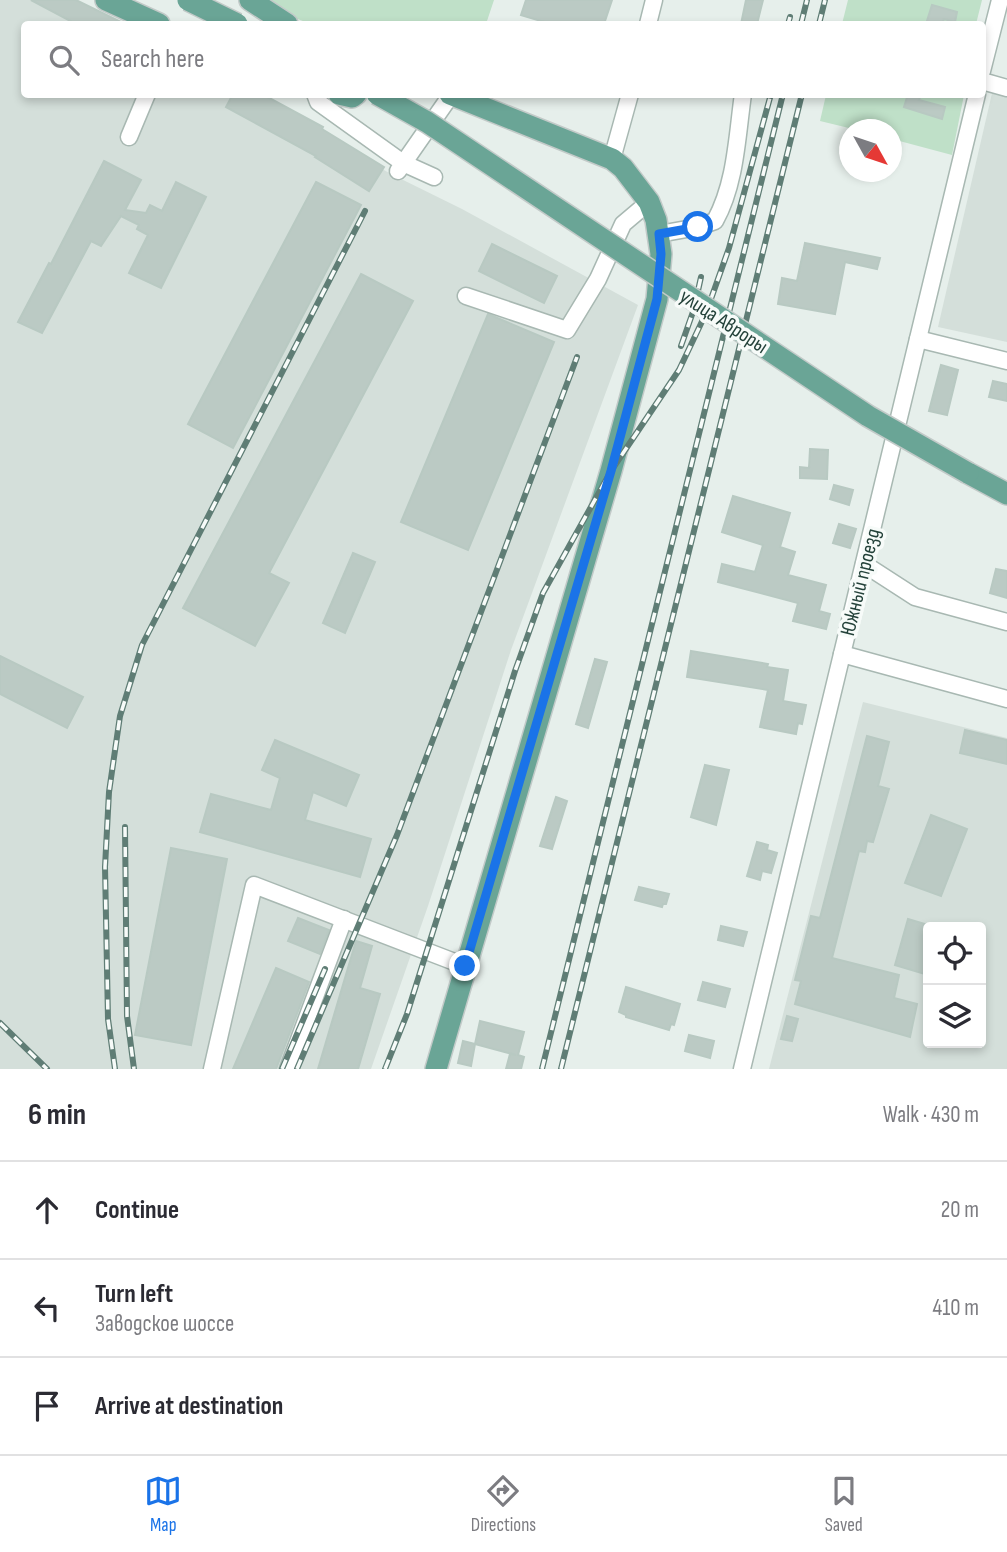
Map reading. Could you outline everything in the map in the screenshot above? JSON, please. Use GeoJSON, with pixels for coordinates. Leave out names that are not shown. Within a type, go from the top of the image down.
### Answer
{"type":"FeatureCollection","features":[{"type":"Feature","properties":{"kind":"main road"},"geometry":{"type":"LineString","coordinates":[[106,0],[152,21]]}},
{"type":"Feature","properties":{"kind":"main road"},"geometry":{"type":"LineString","coordinates":[[188,0],[231,21]]}},
{"type":"Feature","properties":{"kind":"main road"},"geometry":{"type":"LineString","coordinates":[[221,21],[250,0],[282,21]]}},
{"type":"Feature","properties":{"kind":"main road","name":"улица Авроры"},"geometry":{"type":"LineString","coordinates":[[384,98],[426,122],[868,416],[1007,494]]}},
{"type":"Feature","properties":{"kind":"main road"},"geometry":{"type":"LineString","coordinates":[[436,1069],[611,471],[657,299],[661,254],[659,234],[649,202],[612,159],[458,98]]}},
{"type":"Feature","properties":{"kind":"street"},"geometry":{"type":"LineString","coordinates":[[649,21],[654,0]]}},
{"type":"Feature","properties":{"kind":"street"},"geometry":{"type":"LineString","coordinates":[[986,55],[1000,0]]}},
{"type":"Feature","properties":{"kind":"street"},"geometry":{"type":"LineString","coordinates":[[986,82],[1007,88]]}},
{"type":"Feature","properties":{"kind":"street"},"geometry":{"type":"LineString","coordinates":[[129,137],[145,98]]}},
{"type":"Feature","properties":{"kind":"street"},"geometry":{"type":"LineString","coordinates":[[316,98],[318,102],[400,167],[434,177]]}},
{"type":"Feature","properties":{"kind":"street"},"geometry":{"type":"LineString","coordinates":[[400,167],[448,98]]}},
{"type":"Feature","properties":{"kind":"street"},"geometry":{"type":"LineString","coordinates":[[612,159],[629,98]]}},
{"type":"Feature","properties":{"kind":"street"},"geometry":{"type":"LineString","coordinates":[[659,234],[715,221],[724,205],[733,165],[742,98]]}},
{"type":"Feature","properties":{"kind":"street","name":"Южный проезд"},"geometry":{"type":"LineString","coordinates":[[742,1069],[976,98]]}},
{"type":"Feature","properties":{"kind":"street"},"geometry":{"type":"LineString","coordinates":[[466,296],[567,331],[598,279],[623,225],[649,202]]}},
{"type":"Feature","properties":{"kind":"street"},"geometry":{"type":"LineString","coordinates":[[918,340],[1007,361]]}},
{"type":"Feature","properties":{"kind":"street"},"geometry":{"type":"LineString","coordinates":[[864,564],[915,597],[1007,622]]}},
{"type":"Feature","properties":{"kind":"street"},"geometry":{"type":"LineString","coordinates":[[842,654],[1007,699]]}},
{"type":"Feature","properties":{"kind":"street"},"geometry":{"type":"LineString","coordinates":[[212,1069],[254,885],[465,966]]}},
{"type":"Feature","properties":{"kind":"street"},"geometry":{"type":"LineString","coordinates":[[288,1069],[344,919]]}},
{"type":"Feature","properties":{"kind":"shaded area"},"geometry":{"type":"Polygon","coordinates":[[[0,0],[66,0],[108,21],[21,21],[21,98],[256,98],[391,174],[462,209],[638,305],[511,650],[428,906],[371,1069],[0,1069],[0,0]]]}},
{"type":"Feature","properties":{"kind":"shaded area"},"geometry":{"type":"Polygon","coordinates":[[[993,89],[1007,92],[1007,342],[938,327],[993,89]]]}},
{"type":"Feature","properties":{"kind":"shaded area"},"geometry":{"type":"Polygon","coordinates":[[[863,702],[1007,738],[1007,1069],[769,1069],[863,702]]]}},
{"type":"Feature","properties":{"kind":"green space"},"geometry":{"type":"Polygon","coordinates":[[[267,0],[494,0],[487,21],[303,21],[284,14],[267,0]]]}},
{"type":"Feature","properties":{"kind":"green space"},"geometry":{"type":"Polygon","coordinates":[[[848,0],[982,0],[977,21],[843,21],[848,0]]]}},
{"type":"Feature","properties":{"kind":"green space"},"geometry":{"type":"Polygon","coordinates":[[[825,98],[963,98],[952,155],[902,142],[902,119],[839,119],[839,126],[820,121],[825,98]]]}},
{"type":"Feature","properties":{"kind":"building"},"geometry":{"type":"Polygon","coordinates":[[[31,0],[76,0],[119,21],[70,21],[31,0]]]}},
{"type":"Feature","properties":{"kind":"building"},"geometry":{"type":"Polygon","coordinates":[[[526,0],[612,0],[605,21],[541,21],[521,15],[526,0]]]}},
{"type":"Feature","properties":{"kind":"building"},"geometry":{"type":"Polygon","coordinates":[[[746,0],[763,0],[758,21],[742,21],[746,0]]]}},
{"type":"Feature","properties":{"kind":"building"},"geometry":{"type":"Polygon","coordinates":[[[932,5],[957,12],[955,21],[927,21],[932,5]]]}},
{"type":"Feature","properties":{"kind":"building"},"geometry":{"type":"Polygon","coordinates":[[[231,98],[269,98],[323,127],[322,129],[384,167],[369,191],[316,156],[226,107],[231,98]]]}},
{"type":"Feature","properties":{"kind":"building"},"geometry":{"type":"Polygon","coordinates":[[[907,98],[920,98],[919,100],[945,107],[942,119],[904,107],[907,98]]]}},
{"type":"Feature","properties":{"kind":"building"},"geometry":{"type":"Polygon","coordinates":[[[104,161],[141,180],[125,210],[146,213],[150,205],[162,211],[176,182],[206,197],[161,288],[129,273],[148,235],[137,229],[139,225],[121,216],[101,246],[91,241],[42,333],[18,322],[104,161]]]}},
{"type":"Feature","properties":{"kind":"building"},"geometry":{"type":"Polygon","coordinates":[[[316,182],[361,205],[233,448],[188,424],[316,182]]]}},
{"type":"Feature","properties":{"kind":"building"},"geometry":{"type":"Polygon","coordinates":[[[805,243],[880,258],[877,269],[845,262],[835,314],[778,304],[782,278],[797,281],[805,243]]]}},
{"type":"Feature","properties":{"kind":"building"},"geometry":{"type":"Polygon","coordinates":[[[492,244],[557,276],[544,303],[479,271],[492,244]]]}},
{"type":"Feature","properties":{"kind":"building"},"geometry":{"type":"Polygon","coordinates":[[[361,274],[413,301],[269,573],[289,583],[255,646],[183,608],[361,274]]]}},
{"type":"Feature","properties":{"kind":"building"},"geometry":{"type":"Polygon","coordinates":[[[488,314],[554,342],[468,550],[401,522],[488,314]]]}},
{"type":"Feature","properties":{"kind":"building"},"geometry":{"type":"Polygon","coordinates":[[[941,365],[958,370],[947,415],[929,411],[941,365]]]}},
{"type":"Feature","properties":{"kind":"building"},"geometry":{"type":"Polygon","coordinates":[[[993,381],[1007,384],[1007,401],[989,397],[993,381]]]}},
{"type":"Feature","properties":{"kind":"building"},"geometry":{"type":"Polygon","coordinates":[[[810,449],[828,450],[827,479],[800,478],[800,467],[809,468],[810,449]]]}},
{"type":"Feature","properties":{"kind":"building"},"geometry":{"type":"Polygon","coordinates":[[[834,485],[853,490],[849,505],[830,499],[834,485]]]}},
{"type":"Feature","properties":{"kind":"building"},"geometry":{"type":"Polygon","coordinates":[[[733,496],[790,513],[780,547],[795,552],[788,575],[826,585],[819,611],[830,614],[826,629],[793,621],[798,603],[718,582],[722,564],[755,572],[763,545],[722,532],[733,496]]]}},
{"type":"Feature","properties":{"kind":"building"},"geometry":{"type":"Polygon","coordinates":[[[839,524],[856,529],[850,548],[833,543],[839,524]]]}},
{"type":"Feature","properties":{"kind":"building"},"geometry":{"type":"Polygon","coordinates":[[[353,553],[375,562],[345,633],[323,623],[353,553]]]}},
{"type":"Feature","properties":{"kind":"building"},"geometry":{"type":"Polygon","coordinates":[[[996,569],[1007,571],[1007,598],[990,593],[996,569]]]}},
{"type":"Feature","properties":{"kind":"building"},"geometry":{"type":"Polygon","coordinates":[[[691,651],[788,670],[783,701],[806,705],[802,724],[798,723],[796,734],[760,727],[768,690],[687,677],[691,651]]]}},
{"type":"Feature","properties":{"kind":"building"},"geometry":{"type":"Polygon","coordinates":[[[0,656],[83,697],[67,728],[0,694],[0,656]]]}},
{"type":"Feature","properties":{"kind":"building"},"geometry":{"type":"Polygon","coordinates":[[[595,659],[607,662],[588,728],[576,724],[595,659]]]}},
{"type":"Feature","properties":{"kind":"building"},"geometry":{"type":"Polygon","coordinates":[[[965,730],[1007,740],[1007,764],[960,753],[965,730]]]}},
{"type":"Feature","properties":{"kind":"building"},"geometry":{"type":"Polygon","coordinates":[[[867,736],[889,742],[878,786],[889,789],[873,842],[867,841],[865,852],[859,851],[832,958],[899,975],[894,998],[917,1004],[910,1037],[795,1004],[801,981],[795,980],[811,916],[820,918],[867,736]]]}},
{"type":"Feature","properties":{"kind":"building"},"geometry":{"type":"Polygon","coordinates":[[[275,740],[359,775],[346,806],[313,792],[305,820],[371,839],[360,877],[200,832],[211,794],[271,810],[280,778],[262,770],[275,740]]]}},
{"type":"Feature","properties":{"kind":"building"},"geometry":{"type":"Polygon","coordinates":[[[705,765],[729,770],[716,825],[691,817],[705,765]]]}},
{"type":"Feature","properties":{"kind":"building"},"geometry":{"type":"Polygon","coordinates":[[[556,797],[567,801],[552,849],[540,846],[556,797]]]}},
{"type":"Feature","properties":{"kind":"building"},"geometry":{"type":"Polygon","coordinates":[[[931,815],[967,829],[941,896],[905,883],[931,815]]]}},
{"type":"Feature","properties":{"kind":"building"},"geometry":{"type":"Polygon","coordinates":[[[757,842],[768,845],[767,850],[777,853],[771,873],[762,871],[760,880],[747,876],[757,842]]]}},
{"type":"Feature","properties":{"kind":"building"},"geometry":{"type":"Polygon","coordinates":[[[171,848],[227,859],[191,1045],[135,1035],[171,848]]]}},
{"type":"Feature","properties":{"kind":"building"},"geometry":{"type":"Polygon","coordinates":[[[639,887],[669,894],[666,904],[662,907],[635,900],[639,887]]]}},
{"type":"Feature","properties":{"kind":"building"},"geometry":{"type":"Polygon","coordinates":[[[298,918],[329,930],[320,954],[288,941],[298,918]]]}},
{"type":"Feature","properties":{"kind":"building"},"geometry":{"type":"Polygon","coordinates":[[[908,919],[923,924],[923,973],[895,965],[908,919]]]}},
{"type":"Feature","properties":{"kind":"building"},"geometry":{"type":"Polygon","coordinates":[[[721,926],[747,932],[743,946],[718,940],[721,926]]]}},
{"type":"Feature","properties":{"kind":"building"},"geometry":{"type":"Polygon","coordinates":[[[356,941],[372,946],[360,988],[380,994],[358,1069],[318,1069],[356,941]]]}},
{"type":"Feature","properties":{"kind":"building"},"geometry":{"type":"Polygon","coordinates":[[[276,968],[309,982],[276,1069],[233,1069],[276,968]]]}},
{"type":"Feature","properties":{"kind":"building"},"geometry":{"type":"Polygon","coordinates":[[[703,982],[730,989],[725,1007],[698,1000],[703,982]]]}},
{"type":"Feature","properties":{"kind":"building"},"geometry":{"type":"Polygon","coordinates":[[[626,987],[680,1004],[674,1025],[671,1024],[669,1030],[626,1017],[619,1012],[626,987]]]}},
{"type":"Feature","properties":{"kind":"building"},"geometry":{"type":"Polygon","coordinates":[[[787,1016],[798,1019],[792,1041],[781,1039],[787,1016]]]}},
{"type":"Feature","properties":{"kind":"building"},"geometry":{"type":"Polygon","coordinates":[[[480,1021],[524,1032],[518,1055],[524,1057],[521,1069],[506,1069],[510,1054],[516,1055],[475,1044],[480,1021]]]}},
{"type":"Feature","properties":{"kind":"building"},"geometry":{"type":"Polygon","coordinates":[[[689,1035],[714,1041],[710,1058],[685,1051],[689,1035]]]}},
{"type":"Feature","properties":{"kind":"building"},"geometry":{"type":"Polygon","coordinates":[[[463,1041],[475,1044],[471,1066],[458,1063],[463,1041]]]}},
{"type":"Feature","properties":{"kind":"railway"},"geometry":{"type":"LineString","coordinates":[[802,21],[807,0]]}},
{"type":"Feature","properties":{"kind":"railway"},"geometry":{"type":"LineString","coordinates":[[820,21],[825,0]]}},
{"type":"Feature","properties":{"kind":"railway"},"geometry":{"type":"LineString","coordinates":[[789,21],[790,17]]}},
{"type":"Feature","properties":{"kind":"railway"},"geometry":{"type":"LineString","coordinates":[[385,1069],[407,1014],[515,671],[543,593],[611,471],[679,370],[706,313],[729,248],[770,98]]}},
{"type":"Feature","properties":{"kind":"railway"},"geometry":{"type":"LineString","coordinates":[[542,1069],[782,98]]}},
{"type":"Feature","properties":{"kind":"railway"},"geometry":{"type":"LineString","coordinates":[[561,1069],[801,98]]}},
{"type":"Feature","properties":{"kind":"railway"},"geometry":{"type":"LineString","coordinates":[[115,1069],[108,1019],[105,867],[109,792],[120,716],[142,645],[365,211]]}},
{"type":"Feature","properties":{"kind":"railway"},"geometry":{"type":"LineString","coordinates":[[681,346],[694,309],[701,277]]}},
{"type":"Feature","properties":{"kind":"railway"},"geometry":{"type":"LineString","coordinates":[[297,1069],[397,835],[577,357]]}},
{"type":"Feature","properties":{"kind":"railway"},"geometry":{"type":"LineString","coordinates":[[125,827],[127,1016],[134,1069]]}},
{"type":"Feature","properties":{"kind":"railway"},"geometry":{"type":"LineString","coordinates":[[282,1069],[325,969]]}},
{"type":"Feature","properties":{"kind":"railway"},"geometry":{"type":"LineString","coordinates":[[0,1023],[47,1069]]}},
{"type":"Feature","properties":{"kind":"route"},"geometry":{"type":"LineString","coordinates":[[465,966],[611,471],[657,299],[661,254],[659,234],[698,227]]}}]}
